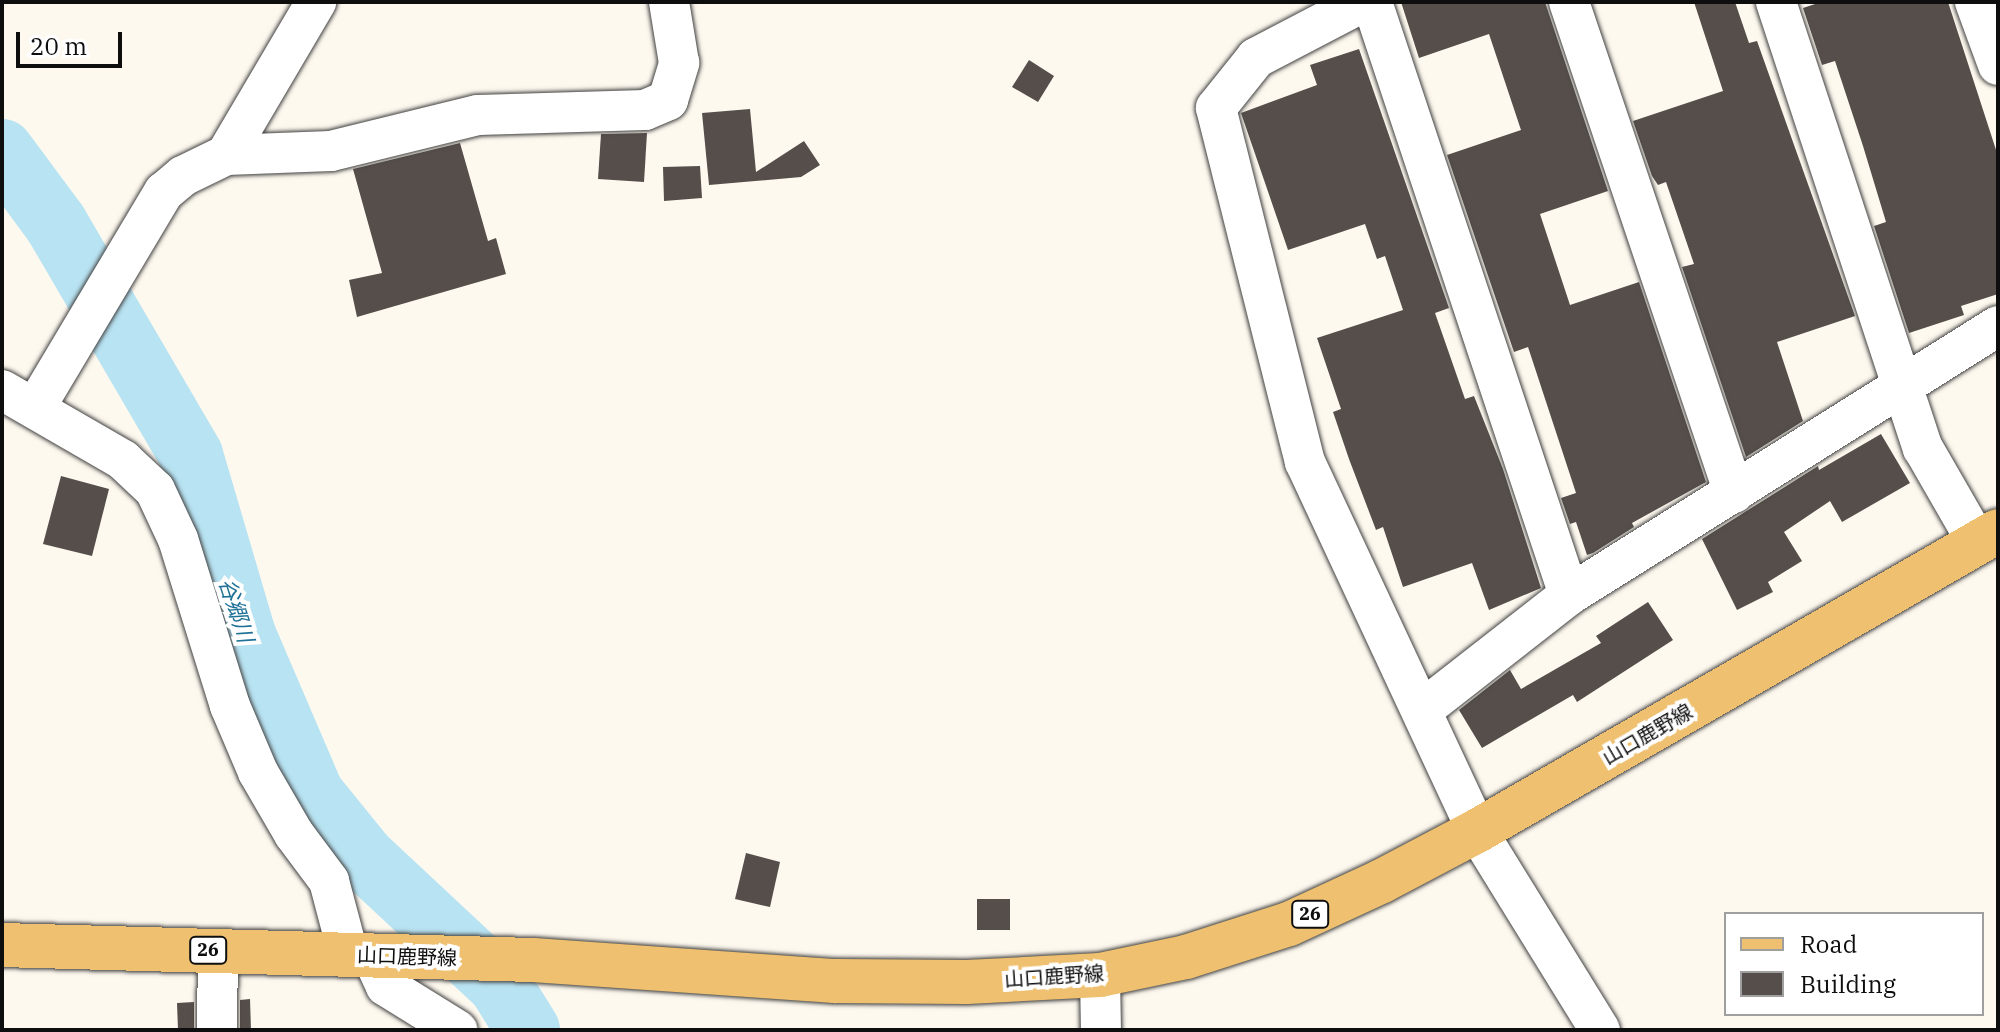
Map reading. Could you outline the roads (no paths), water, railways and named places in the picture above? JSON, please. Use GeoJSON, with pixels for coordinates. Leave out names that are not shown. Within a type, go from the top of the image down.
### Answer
{"type":"FeatureCollection","features":[{"type":"Feature","properties":{"kind":"main road","name":"山口鹿野線"},"geometry":{"type":"LineString","coordinates":[[2,945],[533,960],[835,981],[967,982],[1100,975],[1186,957],[1289,924],[1477,831],[1987,537]]}},
{"type":"Feature","properties":{"kind":"street"},"geometry":{"type":"LineString","coordinates":[[226,155],[316,2]]}},
{"type":"Feature","properties":{"kind":"street"},"geometry":{"type":"LineString","coordinates":[[437,1024],[386,986],[377,955],[265,784],[230,706],[178,539],[155,490],[123,460],[19,399],[85,319],[164,192],[183,176],[226,155],[331,151],[478,115],[645,110],[668,100],[679,63],[669,2]]}},
{"type":"Feature","properties":{"kind":"street"},"geometry":{"type":"LineString","coordinates":[[1363,2],[1256,58],[1216,108],[1305,462],[1477,831],[1600,1030]]}},
{"type":"Feature","properties":{"kind":"street"},"geometry":{"type":"LineString","coordinates":[[1372,2],[1569,595]]}},
{"type":"Feature","properties":{"kind":"street"},"geometry":{"type":"LineString","coordinates":[[1569,2],[1734,493]]}},
{"type":"Feature","properties":{"kind":"street"},"geometry":{"type":"LineString","coordinates":[[1776,2],[1923,448],[1987,537]]}},
{"type":"Feature","properties":{"kind":"street"},"geometry":{"type":"LineString","coordinates":[[1975,2],[1998,65]]}},
{"type":"Feature","properties":{"kind":"street"},"geometry":{"type":"LineString","coordinates":[[1422,710],[1569,595],[1903,390],[1998,326]]}},
{"type":"Feature","properties":{"kind":"street"},"geometry":{"type":"LineString","coordinates":[[217,1030],[218,950]]}},
{"type":"Feature","properties":{"kind":"street"},"geometry":{"type":"LineString","coordinates":[[1100,975],[1101,1030]]}},
{"type":"Feature","properties":{"kind":"waterway","name":"谷郷川"},"geometry":{"type":"LineString","coordinates":[[2,151],[56,224],[191,455],[244,635],[312,794],[364,858],[500,985],[528,1030]]}}]}
